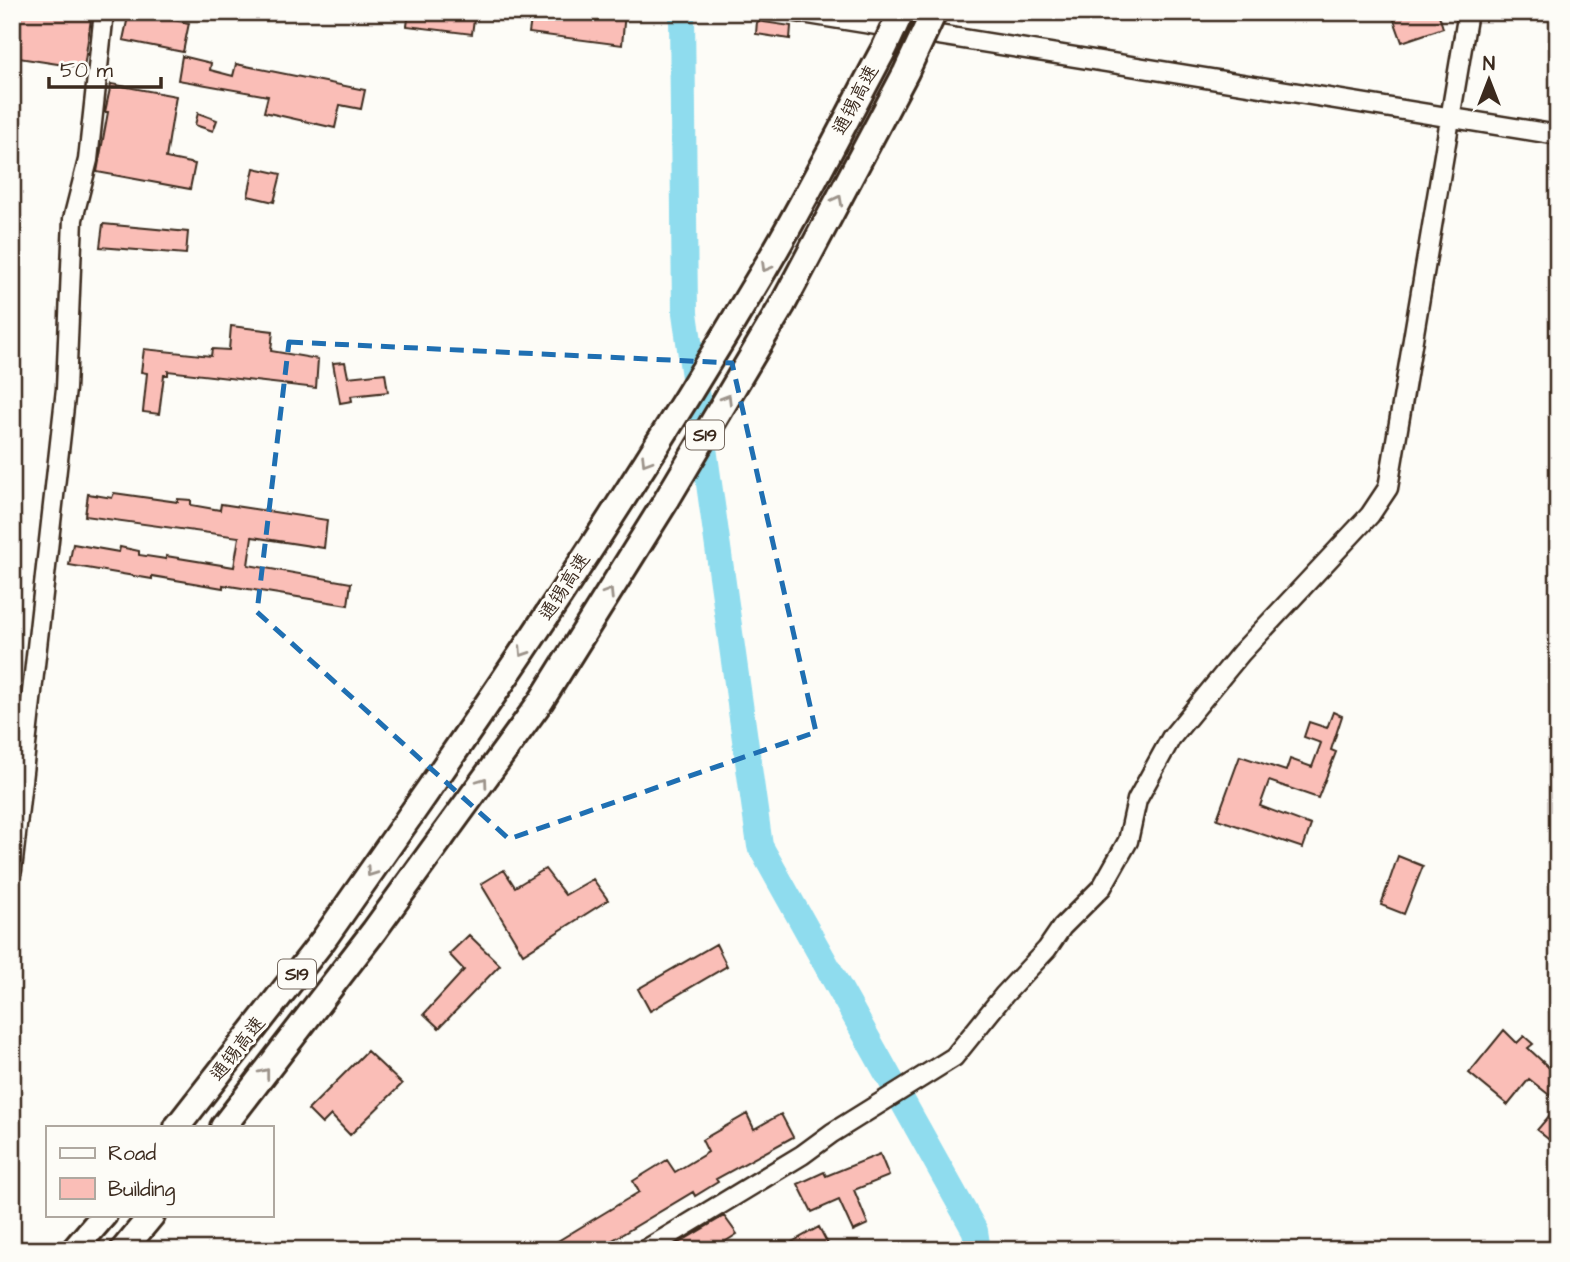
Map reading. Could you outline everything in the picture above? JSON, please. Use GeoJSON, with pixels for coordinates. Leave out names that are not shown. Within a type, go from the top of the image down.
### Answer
{"type":"FeatureCollection","features":[{"type":"Feature","properties":{"kind":"highway","name":"通锡高速"},"geometry":{"type":"LineString","coordinates":[[178,1126],[324,939],[519,658],[758,280],[885,47],[901,12]]}},
{"type":"Feature","properties":{"kind":"highway","name":"通锡高速"},"geometry":{"type":"LineString","coordinates":[[224,1126],[374,931],[541,701],[680,478],[783,304],[906,72],[934,12]]}},
{"type":"Feature","properties":{"kind":"highway"},"geometry":{"type":"LineString","coordinates":[[74,1250],[103,1216]]}},
{"type":"Feature","properties":{"kind":"highway"},"geometry":{"type":"LineString","coordinates":[[123,1250],[151,1216]]}},
{"type":"Feature","properties":{"kind":"street"},"geometry":{"type":"LineString","coordinates":[[12,870],[66,389],[73,219],[88,160],[104,12]]}},
{"type":"Feature","properties":{"kind":"street"},"geometry":{"type":"LineString","coordinates":[[796,12],[1558,135]]}},
{"type":"Feature","properties":{"kind":"street"},"geometry":{"type":"LineString","coordinates":[[645,1250],[802,1155],[832,1133],[954,1057],[1003,995],[1047,949],[1062,927],[1102,887],[1128,841],[1137,800],[1171,738],[1241,653],[1370,515],[1388,488],[1468,12]]}},
{"type":"Feature","properties":{"kind":"highlighted area"},"geometry":{"type":"Polygon","coordinates":[[[289,342],[732,363],[816,732],[509,839],[257,612],[289,342]]]}},
{"type":"Feature","properties":{"kind":"building"},"geometry":{"type":"Polygon","coordinates":[[[12,12],[92,12],[84,68],[12,57],[12,12]]]}},
{"type":"Feature","properties":{"kind":"building"},"geometry":{"type":"Polygon","coordinates":[[[129,12],[189,23],[183,52],[123,40],[129,12]]]}},
{"type":"Feature","properties":{"kind":"building"},"geometry":{"type":"Polygon","coordinates":[[[409,12],[475,12],[472,34],[407,26],[409,12]]]}},
{"type":"Feature","properties":{"kind":"building"},"geometry":{"type":"Polygon","coordinates":[[[532,12],[625,12],[622,45],[529,33],[532,12]]]}},
{"type":"Feature","properties":{"kind":"building"},"geometry":{"type":"Polygon","coordinates":[[[1407,12],[1438,12],[1443,28],[1402,42],[1393,17],[1407,12]]]}},
{"type":"Feature","properties":{"kind":"building"},"geometry":{"type":"Polygon","coordinates":[[[757,21],[791,26],[790,39],[756,34],[757,21]]]}},
{"type":"Feature","properties":{"kind":"building"},"geometry":{"type":"Polygon","coordinates":[[[182,56],[211,63],[210,70],[233,76],[236,64],[365,90],[361,109],[340,105],[335,128],[264,112],[268,96],[178,80],[182,56]]]}},
{"type":"Feature","properties":{"kind":"building"},"geometry":{"type":"Polygon","coordinates":[[[111,84],[176,96],[166,158],[195,164],[190,189],[97,172],[111,84]]]}},
{"type":"Feature","properties":{"kind":"building"},"geometry":{"type":"Polygon","coordinates":[[[198,113],[217,120],[213,131],[195,125],[198,113]]]}},
{"type":"Feature","properties":{"kind":"building"},"geometry":{"type":"Polygon","coordinates":[[[254,168],[281,174],[274,202],[248,196],[254,168]]]}},
{"type":"Feature","properties":{"kind":"building"},"geometry":{"type":"Polygon","coordinates":[[[103,224],[188,232],[186,254],[100,247],[103,224]]]}},
{"type":"Feature","properties":{"kind":"building"},"geometry":{"type":"Polygon","coordinates":[[[231,326],[273,331],[271,351],[318,359],[316,388],[168,371],[168,375],[164,375],[159,414],[143,412],[147,373],[141,372],[144,349],[211,356],[212,349],[229,350],[231,326]]]}},
{"type":"Feature","properties":{"kind":"building"},"geometry":{"type":"Polygon","coordinates":[[[345,362],[348,377],[385,373],[388,392],[351,396],[352,401],[340,403],[333,363],[345,362]]]}},
{"type":"Feature","properties":{"kind":"building"},"geometry":{"type":"Polygon","coordinates":[[[114,493],[178,502],[178,499],[191,500],[191,505],[220,510],[221,504],[327,520],[324,548],[252,537],[248,565],[351,583],[348,605],[69,565],[73,544],[119,552],[120,547],[139,551],[139,555],[166,559],[166,556],[234,567],[239,537],[85,516],[88,494],[112,498],[114,493]]]}},
{"type":"Feature","properties":{"kind":"building"},"geometry":{"type":"Polygon","coordinates":[[[1333,712],[1342,716],[1331,750],[1336,752],[1318,798],[1269,781],[1260,806],[1311,825],[1303,848],[1217,819],[1240,756],[1286,771],[1290,759],[1312,767],[1321,743],[1304,737],[1309,722],[1327,728],[1333,712]]]}},
{"type":"Feature","properties":{"kind":"building"},"geometry":{"type":"Polygon","coordinates":[[[1398,856],[1423,866],[1404,914],[1381,905],[1398,856]]]}},
{"type":"Feature","properties":{"kind":"building"},"geometry":{"type":"Polygon","coordinates":[[[545,869],[565,895],[593,879],[608,900],[523,954],[481,884],[504,870],[515,887],[545,869]]]}},
{"type":"Feature","properties":{"kind":"building"},"geometry":{"type":"Polygon","coordinates":[[[469,935],[500,965],[439,1028],[424,1014],[464,970],[449,954],[469,935]]]}},
{"type":"Feature","properties":{"kind":"building"},"geometry":{"type":"Polygon","coordinates":[[[716,944],[727,966],[650,1011],[638,989],[716,944]]]}},
{"type":"Feature","properties":{"kind":"building"},"geometry":{"type":"Polygon","coordinates":[[[1504,1030],[1517,1043],[1524,1036],[1533,1044],[1528,1048],[1558,1076],[1558,1102],[1529,1079],[1508,1105],[1469,1073],[1504,1030]]]}},
{"type":"Feature","properties":{"kind":"building"},"geometry":{"type":"Polygon","coordinates":[[[367,1051],[402,1084],[350,1135],[331,1115],[322,1124],[308,1110],[367,1051]]]}},
{"type":"Feature","properties":{"kind":"building"},"geometry":{"type":"Polygon","coordinates":[[[747,1114],[754,1129],[781,1114],[793,1137],[716,1179],[718,1182],[695,1196],[693,1192],[596,1250],[543,1250],[639,1192],[633,1181],[667,1160],[675,1172],[708,1152],[702,1140],[747,1114]]]}},
{"type":"Feature","properties":{"kind":"building"},"geometry":{"type":"Polygon","coordinates":[[[1550,1115],[1558,1122],[1558,1147],[1537,1130],[1550,1115]]]}},
{"type":"Feature","properties":{"kind":"building"},"geometry":{"type":"Polygon","coordinates":[[[880,1154],[889,1176],[854,1190],[868,1224],[853,1231],[839,1200],[812,1212],[798,1184],[824,1172],[826,1176],[880,1154]]]}},
{"type":"Feature","properties":{"kind":"building"},"geometry":{"type":"Polygon","coordinates":[[[724,1216],[737,1234],[712,1250],[667,1250],[724,1216]]]}},
{"type":"Feature","properties":{"kind":"building"},"geometry":{"type":"Polygon","coordinates":[[[819,1227],[831,1250],[778,1250],[819,1227]]]}},
{"type":"Feature","properties":{"kind":"waterway"},"geometry":{"type":"LineString","coordinates":[[682,12],[685,313],[760,846],[975,1231],[978,1250]]}}]}
